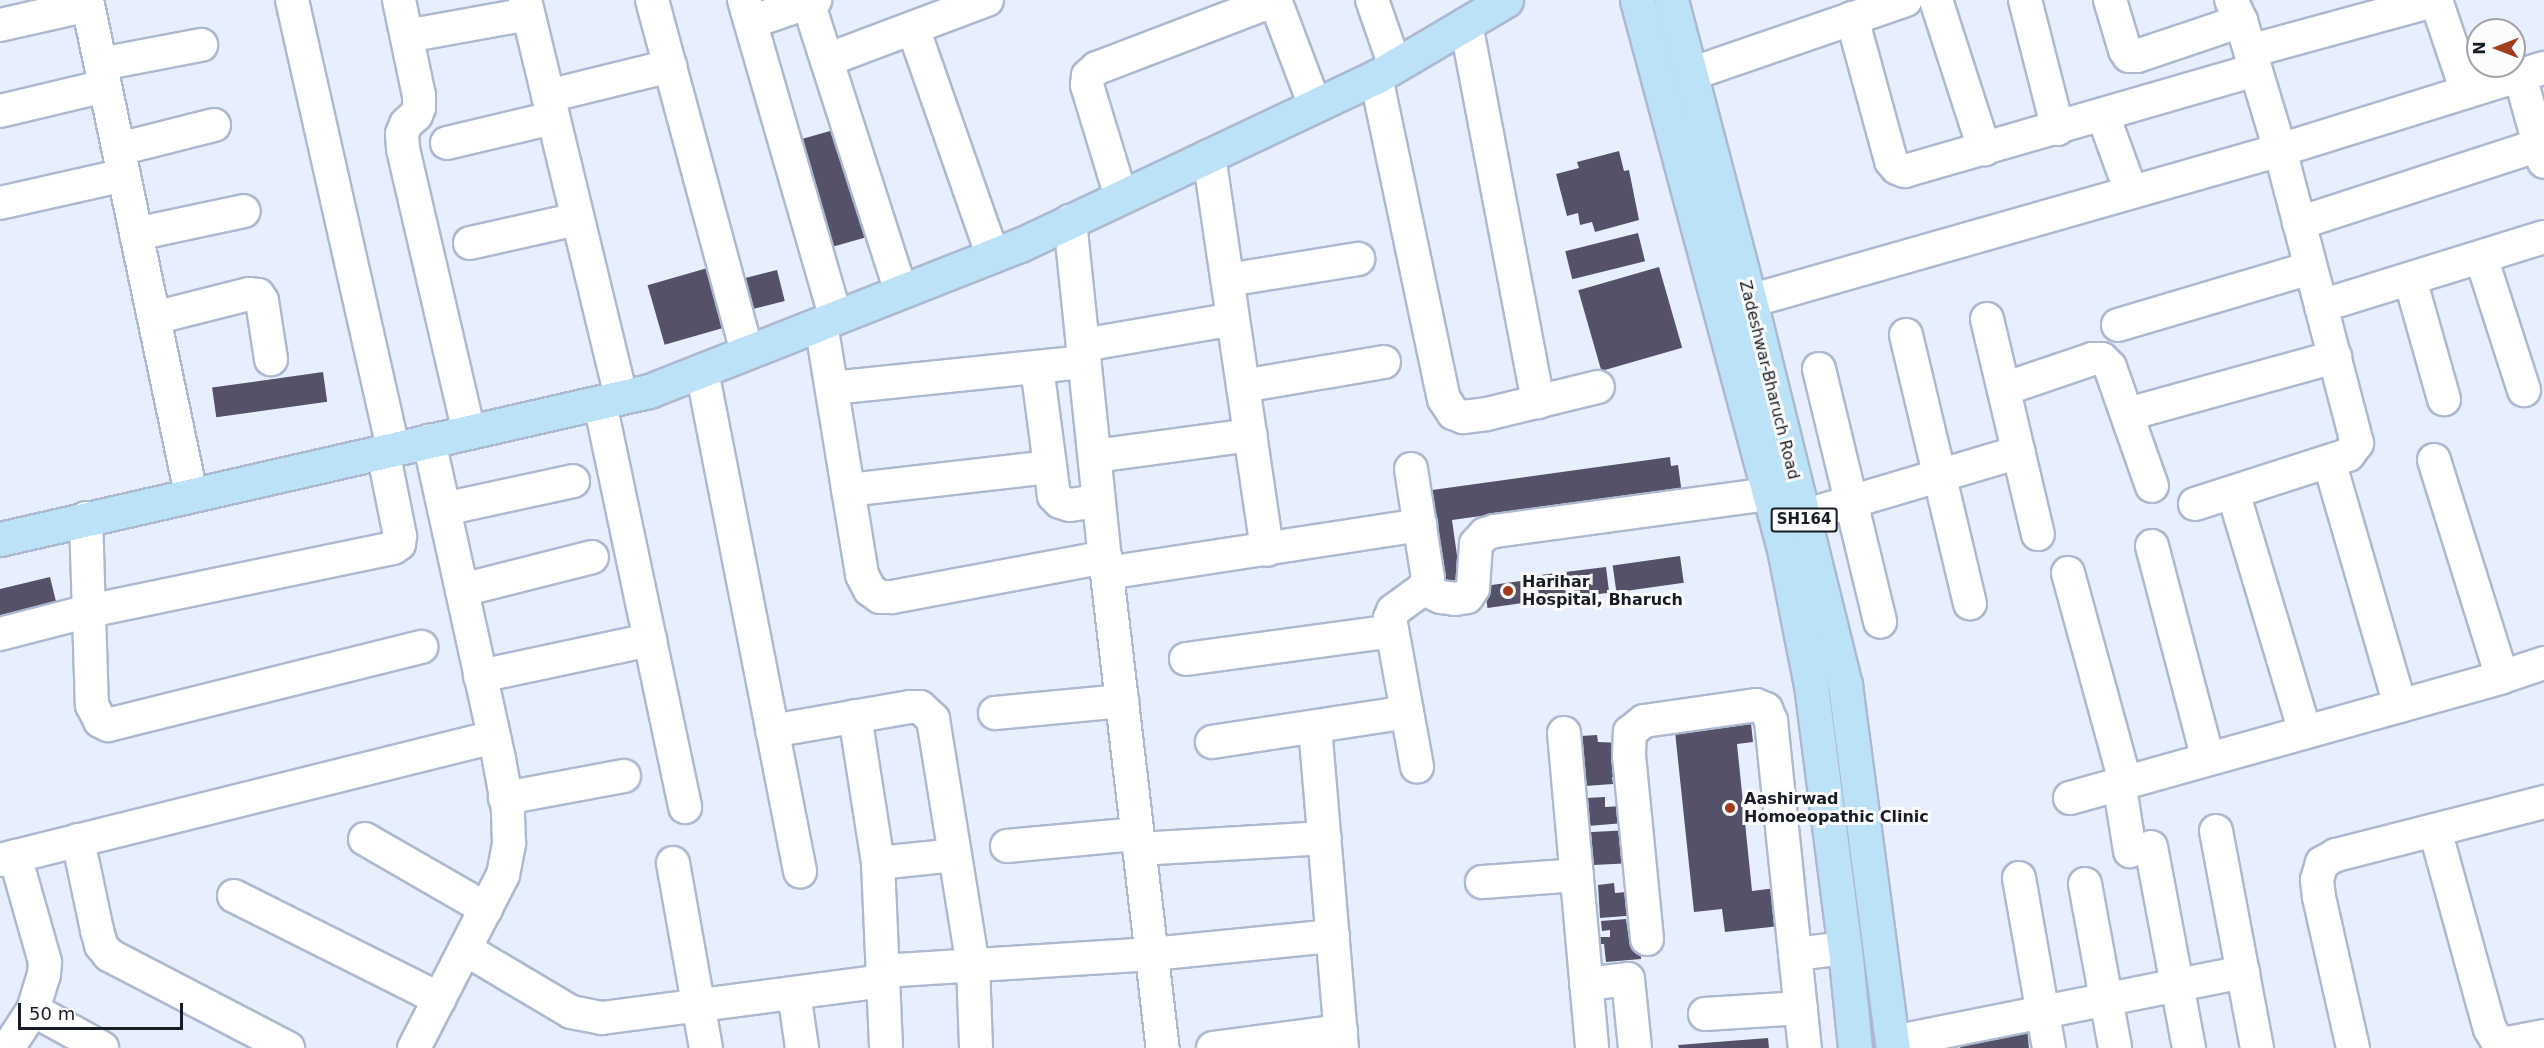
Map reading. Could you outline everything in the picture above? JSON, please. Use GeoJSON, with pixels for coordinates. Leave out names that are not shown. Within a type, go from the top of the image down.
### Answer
{"type":"FeatureCollection","features":[{"type":"Feature","properties":{"kind":"main road","name":"Zadeshwar-Bharuch Road"},"geometry":{"type":"LineString","coordinates":[[1637,0],[1784,549],[1811,685],[1845,948],[1855,1048]]}},
{"type":"Feature","properties":{"kind":"main road","name":"Zadeshwar-Bharuch Road"},"geometry":{"type":"LineString","coordinates":[[1671,0],[1750,301],[1845,685],[1893,1045]]}},
{"type":"Feature","properties":{"kind":"main road"},"geometry":{"type":"LineString","coordinates":[[0,539],[649,391],[993,256],[1070,221],[1386,71],[1485,9]]}},
{"type":"Feature","properties":{"kind":"street"},"geometry":{"type":"LineString","coordinates":[[0,634],[89,611],[393,548],[399,544],[400,536],[388,450],[292,0]]}},
{"type":"Feature","properties":{"kind":"street"},"geometry":{"type":"LineString","coordinates":[[399,0],[417,79],[419,108],[416,115],[406,124],[402,134],[403,149],[469,432]]}},
{"type":"Feature","properties":{"kind":"street"},"geometry":{"type":"LineString","coordinates":[[652,0],[747,353]]}},
{"type":"Feature","properties":{"kind":"street"},"geometry":{"type":"LineString","coordinates":[[828,60],[987,0]]}},
{"type":"Feature","properties":{"kind":"street"},"geometry":{"type":"LineString","coordinates":[[1121,197],[1087,85],[1088,76],[1097,68],[1275,0],[1315,106]]}},
{"type":"Feature","properties":{"kind":"street"},"geometry":{"type":"LineString","coordinates":[[1372,0],[1444,399],[1453,413],[1463,417],[1598,387]]}},
{"type":"Feature","properties":{"kind":"street"},"geometry":{"type":"LineString","coordinates":[[1691,74],[1835,15],[1906,0]]}},
{"type":"Feature","properties":{"kind":"street"},"geometry":{"type":"LineString","coordinates":[[1936,0],[1983,149]]}},
{"type":"Feature","properties":{"kind":"street"},"geometry":{"type":"LineString","coordinates":[[2025,0],[2058,129]]}},
{"type":"Feature","properties":{"kind":"street"},"geometry":{"type":"LineString","coordinates":[[2110,0],[2125,50],[2129,56],[2137,56],[2236,10],[2280,150],[2357,443],[2348,455],[2195,504]]}},
{"type":"Feature","properties":{"kind":"street"},"geometry":{"type":"LineString","coordinates":[[1835,15],[1891,161],[1897,168],[1905,171],[2103,115],[2253,61],[2436,0],[2467,92]]}},
{"type":"Feature","properties":{"kind":"street"},"geometry":{"type":"LineString","coordinates":[[901,292],[811,1],[747,11],[828,321],[832,388],[862,575],[870,590],[880,597],[1106,565],[1267,550],[1420,525]]}},
{"type":"Feature","properties":{"kind":"street"},"geometry":{"type":"LineString","coordinates":[[0,25],[88,2],[191,494]]}},
{"type":"Feature","properties":{"kind":"street"},"geometry":{"type":"LineString","coordinates":[[407,36],[526,7],[577,219],[650,640],[685,807]]}},
{"type":"Feature","properties":{"kind":"street"},"geometry":{"type":"LineString","coordinates":[[1485,9],[1538,402]]}},
{"type":"Feature","properties":{"kind":"street"},"geometry":{"type":"LineString","coordinates":[[913,28],[993,256]]}},
{"type":"Feature","properties":{"kind":"street"},"geometry":{"type":"LineString","coordinates":[[0,111],[103,75],[201,45]]}},
{"type":"Feature","properties":{"kind":"street"},"geometry":{"type":"LineString","coordinates":[[447,143],[670,66]]}},
{"type":"Feature","properties":{"kind":"street"},"geometry":{"type":"LineString","coordinates":[[1750,301],[2280,150],[2532,72],[2542,153],[2299,223]]}},
{"type":"Feature","properties":{"kind":"street"},"geometry":{"type":"LineString","coordinates":[[2103,115],[2131,192]]}},
{"type":"Feature","properties":{"kind":"street"},"geometry":{"type":"LineString","coordinates":[[0,203],[121,162],[214,124]]}},
{"type":"Feature","properties":{"kind":"street"},"geometry":{"type":"LineString","coordinates":[[1209,156],[1267,550]]}},
{"type":"Feature","properties":{"kind":"street"},"geometry":{"type":"LineString","coordinates":[[136,234],[244,211]]}},
{"type":"Feature","properties":{"kind":"street"},"geometry":{"type":"LineString","coordinates":[[470,243],[577,219]]}},
{"type":"Feature","properties":{"kind":"street"},"geometry":{"type":"LineString","coordinates":[[1070,221],[1106,565],[1163,1048]]}},
{"type":"Feature","properties":{"kind":"street"},"geometry":{"type":"LineString","coordinates":[[2321,306],[2544,237]]}},
{"type":"Feature","properties":{"kind":"street"},"geometry":{"type":"LineString","coordinates":[[2481,257],[2524,390]]}},
{"type":"Feature","properties":{"kind":"street"},"geometry":{"type":"LineString","coordinates":[[1228,280],[1358,259]]}},
{"type":"Feature","properties":{"kind":"street"},"geometry":{"type":"LineString","coordinates":[[2118,325],[2311,268]]}},
{"type":"Feature","properties":{"kind":"street"},"geometry":{"type":"LineString","coordinates":[[2410,279],[2444,399]]}},
{"type":"Feature","properties":{"kind":"street"},"geometry":{"type":"LineString","coordinates":[[154,318],[249,294],[258,295],[262,301],[271,359]]}},
{"type":"Feature","properties":{"kind":"street"},"geometry":{"type":"LineString","coordinates":[[1987,319],[2038,534]]}},
{"type":"Feature","properties":{"kind":"street"},"geometry":{"type":"LineString","coordinates":[[832,388],[1037,367],[1233,320]]}},
{"type":"Feature","properties":{"kind":"street"},"geometry":{"type":"LineString","coordinates":[[1906,335],[1970,603]]}},
{"type":"Feature","properties":{"kind":"street"},"geometry":{"type":"LineString","coordinates":[[2128,414],[2335,357]]}},
{"type":"Feature","properties":{"kind":"street"},"geometry":{"type":"LineString","coordinates":[[2004,389],[2092,359],[2102,359],[2110,367],[2152,486]]}},
{"type":"Feature","properties":{"kind":"street"},"geometry":{"type":"LineString","coordinates":[[1243,386],[1384,362]]}},
{"type":"Feature","properties":{"kind":"street"},"geometry":{"type":"LineString","coordinates":[[1037,367],[1054,496],[1060,502],[1070,505],[1099,501]]}},
{"type":"Feature","properties":{"kind":"street"},"geometry":{"type":"LineString","coordinates":[[1819,369],[1880,622]]}},
{"type":"Feature","properties":{"kind":"street"},"geometry":{"type":"LineString","coordinates":[[702,371],[800,871]]}},
{"type":"Feature","properties":{"kind":"street"},"geometry":{"type":"LineString","coordinates":[[1095,456],[1251,435]]}},
{"type":"Feature","properties":{"kind":"street"},"geometry":{"type":"LineString","coordinates":[[419,1046],[440,999],[503,875],[509,843],[506,798],[494,737],[429,441]]}},
{"type":"Feature","properties":{"kind":"street"},"geometry":{"type":"LineString","coordinates":[[1803,516],[2019,452]]}},
{"type":"Feature","properties":{"kind":"street"},"geometry":{"type":"LineString","coordinates":[[2434,460],[2502,677]]}},
{"type":"Feature","properties":{"kind":"street"},"geometry":{"type":"LineString","coordinates":[[2329,461],[2400,706]]}},
{"type":"Feature","properties":{"kind":"street"},"geometry":{"type":"LineString","coordinates":[[848,490],[1050,467]]}},
{"type":"Feature","properties":{"kind":"street"},"geometry":{"type":"LineString","coordinates":[[1411,469],[1428,579],[1423,589],[1393,611],[1390,618],[1417,766]]}},
{"type":"Feature","properties":{"kind":"street"},"geometry":{"type":"LineString","coordinates":[[444,509],[573,481]]}},
{"type":"Feature","properties":{"kind":"street"},"geometry":{"type":"LineString","coordinates":[[2233,492],[2305,732]]}},
{"type":"Feature","properties":{"kind":"street"},"geometry":{"type":"LineString","coordinates":[[1423,589],[1441,597],[1455,599],[1467,597],[1473,588],[1476,544],[1485,534],[1495,531],[1768,494]]}},
{"type":"Feature","properties":{"kind":"street"},"geometry":{"type":"LineString","coordinates":[[86,518],[92,705],[100,721],[108,725],[420,647]]}},
{"type":"Feature","properties":{"kind":"street"},"geometry":{"type":"LineString","coordinates":[[2152,546],[2208,759]]}},
{"type":"Feature","properties":{"kind":"street"},"geometry":{"type":"LineString","coordinates":[[462,590],[592,557]]}},
{"type":"Feature","properties":{"kind":"street"},"geometry":{"type":"LineString","coordinates":[[2068,573],[2125,782]]}},
{"type":"Feature","properties":{"kind":"street"},"geometry":{"type":"LineString","coordinates":[[1186,659],[1392,631]]}},
{"type":"Feature","properties":{"kind":"street"},"geometry":{"type":"LineString","coordinates":[[480,676],[650,640]]}},
{"type":"Feature","properties":{"kind":"street"},"geometry":{"type":"LineString","coordinates":[[2070,798],[2502,677],[2542,671]]}},
{"type":"Feature","properties":{"kind":"street"},"geometry":{"type":"LineString","coordinates":[[995,713],[1122,701]]}},
{"type":"Feature","properties":{"kind":"street"},"geometry":{"type":"LineString","coordinates":[[1647,939],[1629,756],[1630,732],[1644,721],[1756,705],[1766,709],[1771,721],[1805,1048]]}},
{"type":"Feature","properties":{"kind":"street"},"geometry":{"type":"LineString","coordinates":[[772,731],[910,706],[920,707],[933,719],[973,965],[976,1048]]}},
{"type":"Feature","properties":{"kind":"street"},"geometry":{"type":"LineString","coordinates":[[1212,742],[1407,712]]}},
{"type":"Feature","properties":{"kind":"street"},"geometry":{"type":"LineString","coordinates":[[855,716],[878,863],[886,1048]]}},
{"type":"Feature","properties":{"kind":"street"},"geometry":{"type":"LineString","coordinates":[[1213,1048],[1342,1040],[1315,727]]}},
{"type":"Feature","properties":{"kind":"street"},"geometry":{"type":"LineString","coordinates":[[1772,737],[1817,732]]}},
{"type":"Feature","properties":{"kind":"street"},"geometry":{"type":"LineString","coordinates":[[1564,733],[1592,1048]]}},
{"type":"Feature","properties":{"kind":"street"},"geometry":{"type":"LineString","coordinates":[[8,1048],[33,1010],[45,962],[8,858],[494,737]]}},
{"type":"Feature","properties":{"kind":"street"},"geometry":{"type":"LineString","coordinates":[[506,798],[624,776]]}},
{"type":"Feature","properties":{"kind":"street"},"geometry":{"type":"LineString","coordinates":[[2125,782],[2120,788],[2140,849],[2178,986],[2189,1048]]}},
{"type":"Feature","properties":{"kind":"street"},"geometry":{"type":"LineString","coordinates":[[2353,1048],[2319,897],[2317,880],[2322,863],[2336,855],[2544,802]]}},
{"type":"Feature","properties":{"kind":"street"},"geometry":{"type":"LineString","coordinates":[[2435,830],[2490,1029],[2503,1044],[2544,1036]]}},
{"type":"Feature","properties":{"kind":"street"},"geometry":{"type":"LineString","coordinates":[[2216,831],[2257,1048]]}},
{"type":"Feature","properties":{"kind":"street"},"geometry":{"type":"LineString","coordinates":[[1006,846],[1325,838]]}},
{"type":"Feature","properties":{"kind":"street"},"geometry":{"type":"LineString","coordinates":[[365,839],[486,909]]}},
{"type":"Feature","properties":{"kind":"street"},"geometry":{"type":"LineString","coordinates":[[78,840],[101,945],[109,955],[288,1048]]}},
{"type":"Feature","properties":{"kind":"street"},"geometry":{"type":"LineString","coordinates":[[878,863],[956,855]]}},
{"type":"Feature","properties":{"kind":"street"},"geometry":{"type":"LineString","coordinates":[[673,863],[706,1048]]}},
{"type":"Feature","properties":{"kind":"street"},"geometry":{"type":"LineString","coordinates":[[1482,882],[1576,875]]}},
{"type":"Feature","properties":{"kind":"street"},"geometry":{"type":"LineString","coordinates":[[2019,878],[2049,1048]]}},
{"type":"Feature","properties":{"kind":"street"},"geometry":{"type":"LineString","coordinates":[[2085,884],[2115,1048]]}},
{"type":"Feature","properties":{"kind":"street"},"geometry":{"type":"LineString","coordinates":[[234,896],[440,999]]}},
{"type":"Feature","properties":{"kind":"street"},"geometry":{"type":"LineString","coordinates":[[465,949],[572,1012],[602,1018],[794,993],[882,976],[973,965],[1152,954],[1333,936]]}},
{"type":"Feature","properties":{"kind":"street"},"geometry":{"type":"LineString","coordinates":[[1795,954],[1845,948]]}},
{"type":"Feature","properties":{"kind":"street"},"geometry":{"type":"LineString","coordinates":[[1893,1045],[2243,972]]}},
{"type":"Feature","properties":{"kind":"street"},"geometry":{"type":"LineString","coordinates":[[1586,984],[1628,979],[1635,1048]]}},
{"type":"Feature","properties":{"kind":"street"},"geometry":{"type":"LineString","coordinates":[[794,993],[802,1048]]}},
{"type":"Feature","properties":{"kind":"street"},"geometry":{"type":"LineString","coordinates":[[1705,1014],[1801,1008]]}},
{"type":"Feature","properties":{"kind":"street"},"geometry":{"type":"LineString","coordinates":[[33,1010],[102,1048]]}},
{"type":"Feature","properties":{"kind":"building"},"geometry":{"type":"Polygon","coordinates":[[[837,129],[868,237],[827,248],[797,141],[837,129]]]}},
{"type":"Feature","properties":{"kind":"building"},"geometry":{"type":"Polygon","coordinates":[[[1619,151],[1624,171],[1629,170],[1639,220],[1595,232],[1592,222],[1580,225],[1578,213],[1567,216],[1556,174],[1579,168],[1577,162],[1619,151]]]}},
{"type":"Feature","properties":{"kind":"building"},"geometry":{"type":"Polygon","coordinates":[[[1638,233],[1645,261],[1572,279],[1565,251],[1638,233]]]}},
{"type":"Feature","properties":{"kind":"building"},"geometry":{"type":"Polygon","coordinates":[[[711,267],[728,327],[665,345],[648,285],[711,267]]]}},
{"type":"Feature","properties":{"kind":"building"},"geometry":{"type":"Polygon","coordinates":[[[1659,267],[1682,348],[1601,371],[1578,290],[1659,267]]]}},
{"type":"Feature","properties":{"kind":"building"},"geometry":{"type":"Polygon","coordinates":[[[777,270],[785,301],[747,310],[739,279],[777,270]]]}},
{"type":"Feature","properties":{"kind":"building"},"geometry":{"type":"Polygon","coordinates":[[[323,372],[327,402],[216,417],[212,388],[323,372]]]}},
{"type":"Feature","properties":{"kind":"building"},"geometry":{"type":"Polygon","coordinates":[[[1670,457],[1671,466],[1678,465],[1682,494],[1626,501],[1626,496],[1452,520],[1461,584],[1438,587],[1425,491],[1670,457]]]}},
{"type":"Feature","properties":{"kind":"building"},"geometry":{"type":"Polygon","coordinates":[[[1680,556],[1684,583],[1616,592],[1613,565],[1680,556]]]}},
{"type":"Feature","properties":{"kind":"building"},"geometry":{"type":"Polygon","coordinates":[[[1606,567],[1609,593],[1540,601],[1537,576],[1606,567]]]}},
{"type":"Feature","properties":{"kind":"building"},"geometry":{"type":"Polygon","coordinates":[[[50,577],[59,614],[0,628],[0,589],[50,577]]]}},
{"type":"Feature","properties":{"kind":"building"},"geometry":{"type":"Polygon","coordinates":[[[1528,580],[1531,602],[1487,608],[1484,586],[1528,580]]]}},
{"type":"Feature","properties":{"kind":"building"},"geometry":{"type":"Polygon","coordinates":[[[1750,714],[1753,742],[1737,744],[1752,891],[1776,888],[1780,926],[1725,932],[1722,909],[1694,912],[1674,722],[1750,714]]]}},
{"type":"Feature","properties":{"kind":"building"},"geometry":{"type":"Polygon","coordinates":[[[1597,735],[1598,742],[1621,743],[1624,776],[1612,777],[1613,784],[1585,786],[1581,736],[1597,735]]]}},
{"type":"Feature","properties":{"kind":"building"},"geometry":{"type":"Polygon","coordinates":[[[1605,797],[1605,807],[1623,806],[1624,823],[1588,826],[1586,798],[1605,797]]]}},
{"type":"Feature","properties":{"kind":"building"},"geometry":{"type":"Polygon","coordinates":[[[1631,830],[1633,863],[1589,865],[1587,832],[1631,830]]]}},
{"type":"Feature","properties":{"kind":"building"},"geometry":{"type":"Polygon","coordinates":[[[1614,883],[1615,893],[1626,892],[1627,895],[1636,895],[1638,915],[1600,918],[1598,885],[1614,883]]]}},
{"type":"Feature","properties":{"kind":"building"},"geometry":{"type":"Polygon","coordinates":[[[1626,919],[1628,933],[1639,932],[1641,959],[1606,962],[1604,944],[1601,944],[1600,937],[1610,937],[1610,930],[1602,931],[1601,921],[1626,919]]]}},
{"type":"Feature","properties":{"kind":"building"},"geometry":{"type":"Polygon","coordinates":[[[2026,1018],[2029,1048],[1960,1048],[1967,1038],[2026,1018]]]}},
{"type":"Feature","properties":{"kind":"building"},"geometry":{"type":"Polygon","coordinates":[[[1768,1038],[1769,1048],[1679,1048],[1678,1045],[1768,1038]]]}},
{"type":"Feature","properties":{"kind":"place","name":"Harihar Hospital, Bharuch"},"geometry":{"type":"Point","coordinates":[1508,591]}},
{"type":"Feature","properties":{"kind":"place","name":"Aashirwad Homoeopathic Clinic"},"geometry":{"type":"Point","coordinates":[1730,808]}}]}
